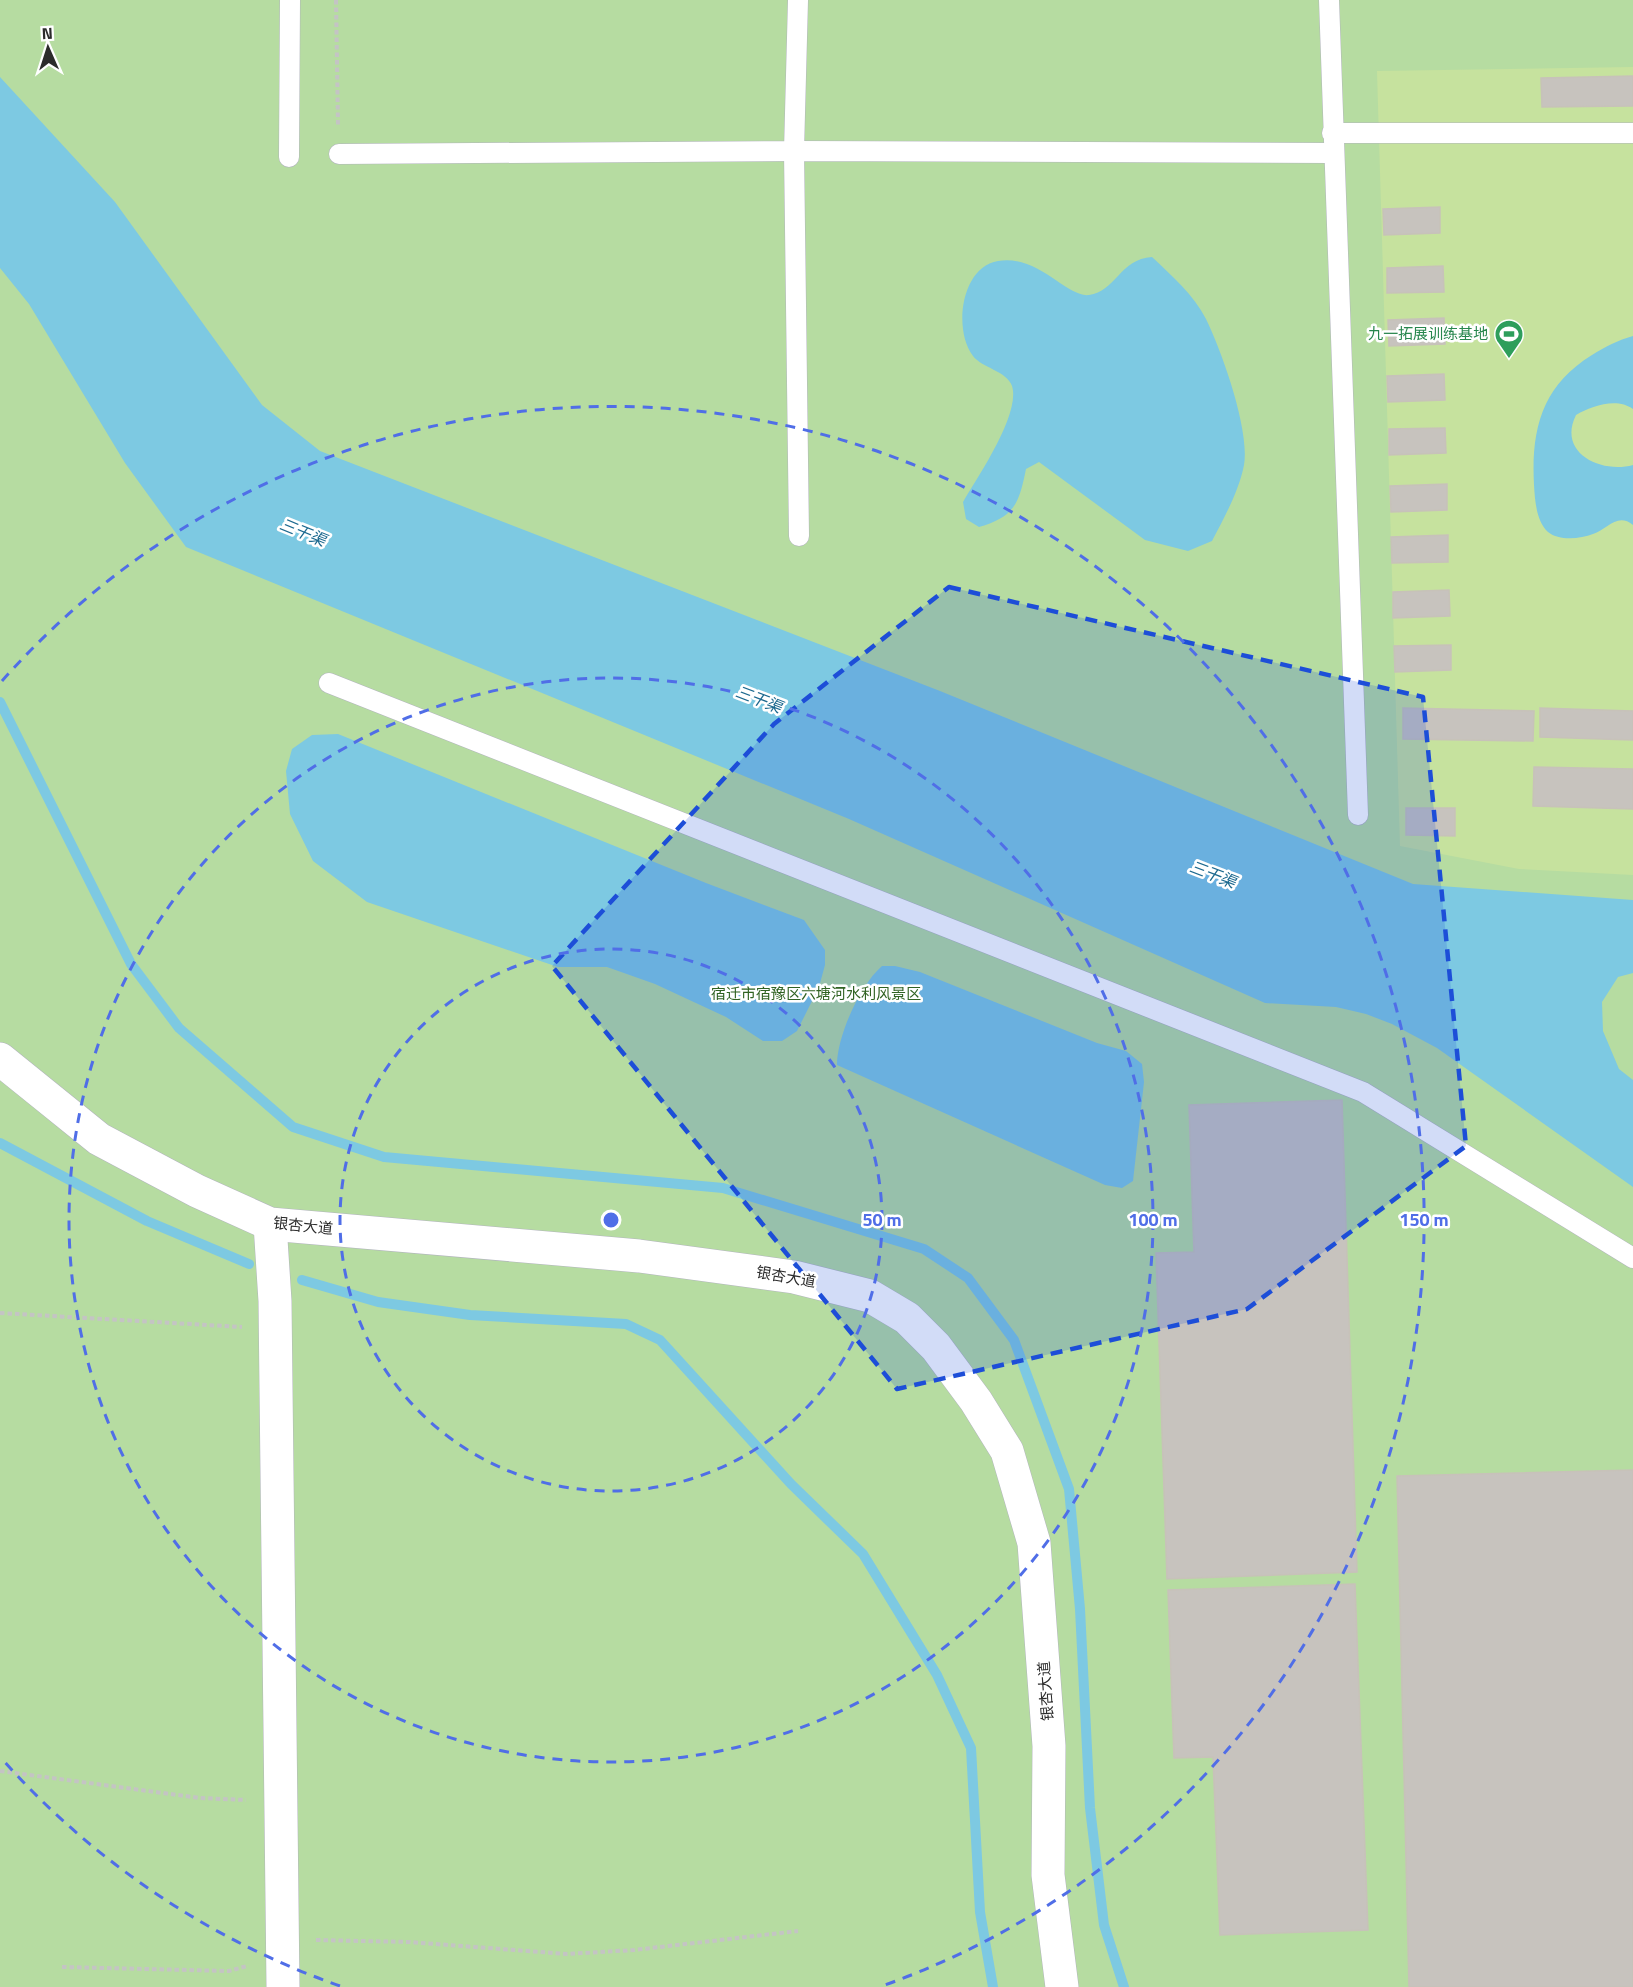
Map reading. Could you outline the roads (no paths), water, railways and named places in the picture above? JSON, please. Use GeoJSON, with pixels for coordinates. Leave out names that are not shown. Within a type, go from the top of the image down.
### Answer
{"type":"FeatureCollection","features":[{"type":"Feature","properties":{"kind":"street","name":"银杏大道"},"geometry":{"type":"LineString","coordinates":[[0,1059],[14,1073],[99,1138],[196,1191],[270,1224],[639,1257],[794,1277],[870,1296],[907,1318],[936,1347],[976,1401],[1007,1451],[1034,1543],[1049,1746],[1048,1875],[1062,1987]]}},
{"type":"Feature","properties":{"kind":"street"},"geometry":{"type":"LineString","coordinates":[[270,1224],[275,1329],[282,1962]]}},
{"type":"Feature","properties":{"kind":"lane"},"geometry":{"type":"LineString","coordinates":[[289,157],[290,0]]}},
{"type":"Feature","properties":{"kind":"lane"},"geometry":{"type":"LineString","coordinates":[[798,0],[794,151],[799,536]]}},
{"type":"Feature","properties":{"kind":"lane"},"geometry":{"type":"LineString","coordinates":[[1329,0],[1332,153],[1358,815]]}},
{"type":"Feature","properties":{"kind":"lane"},"geometry":{"type":"LineString","coordinates":[[1332,133],[1633,133]]}},
{"type":"Feature","properties":{"kind":"lane"},"geometry":{"type":"LineString","coordinates":[[339,154],[794,151],[1332,153]]}},
{"type":"Feature","properties":{"kind":"lane"},"geometry":{"type":"LineString","coordinates":[[329,683],[1363,1092],[1633,1258]]}},
{"type":"Feature","properties":{"kind":"water","name":"三干渠"},"geometry":{"type":"Polygon","coordinates":[[[0,77],[115,202],[262,405],[320,451],[940,691],[1413,884],[1633,900],[1633,973],[1618,977],[1602,1002],[1603,1031],[1619,1069],[1633,1080],[1633,1187],[1437,1048],[1392,1024],[1366,1014],[1336,1007],[1265,1003],[849,819],[186,547],[125,463],[29,304],[0,268],[0,77]]]}},
{"type":"Feature","properties":{"kind":"water"},"geometry":{"type":"Polygon","coordinates":[[[1152,257],[1189,294],[1201,310],[1220,351],[1239,412],[1245,450],[1242,475],[1212,541],[1188,551],[1145,540],[1039,462],[1026,469],[1017,500],[1000,519],[979,527],[966,519],[963,502],[996,446],[1010,413],[1013,398],[1009,381],[977,360],[967,345],[962,316],[964,301],[976,275],[985,266],[998,261],[1012,261],[1039,269],[1071,290],[1089,295],[1105,288],[1132,263],[1152,257]]]}},
{"type":"Feature","properties":{"kind":"water"},"geometry":{"type":"Polygon","coordinates":[[[1633,336],[1633,409],[1627,405],[1612,403],[1596,406],[1576,415],[1572,428],[1572,440],[1577,450],[1585,458],[1596,463],[1621,467],[1633,465],[1633,525],[1622,520],[1588,536],[1558,537],[1548,532],[1541,522],[1534,491],[1535,445],[1543,411],[1561,381],[1575,367],[1592,355],[1633,336]]]}},
{"type":"Feature","properties":{"kind":"water"},"geometry":{"type":"Polygon","coordinates":[[[338,734],[706,883],[804,920],[825,950],[825,965],[819,987],[797,1031],[782,1041],[763,1041],[726,1017],[655,984],[607,967],[558,967],[367,902],[313,861],[290,814],[286,771],[292,749],[312,735],[338,734]]]}},
{"type":"Feature","properties":{"kind":"water"},"geometry":{"type":"Polygon","coordinates":[[[882,966],[895,966],[920,972],[1097,1043],[1126,1051],[1142,1064],[1144,1082],[1133,1181],[1122,1188],[1105,1185],[837,1065],[841,1040],[851,1012],[866,985],[882,966]]]}},
{"type":"Feature","properties":{"kind":"waterway"},"geometry":{"type":"LineString","coordinates":[[0,702],[131,964],[179,1028],[293,1127],[384,1157],[723,1188],[924,1249],[968,1278],[1014,1340],[1069,1489],[1080,1609],[1090,1808],[1104,1925],[1124,1987]]}},
{"type":"Feature","properties":{"kind":"waterway"},"geometry":{"type":"LineString","coordinates":[[0,1143],[147,1221],[249,1264]]}},
{"type":"Feature","properties":{"kind":"waterway"},"geometry":{"type":"LineString","coordinates":[[302,1280],[378,1302],[470,1315],[626,1324],[660,1340],[791,1484],[863,1554],[937,1675],[971,1748],[980,1912],[993,1987]]}},
{"type":"Feature","properties":{"kind":"place","name":"九一拓展训练基地"},"geometry":{"type":"Point","coordinates":[1509,360]}},
{"type":"Feature","properties":{"kind":"park label","name":"宿迁市宿豫区六塘河水利风景区"},"geometry":{"type":"Point","coordinates":[816,994]}}]}
